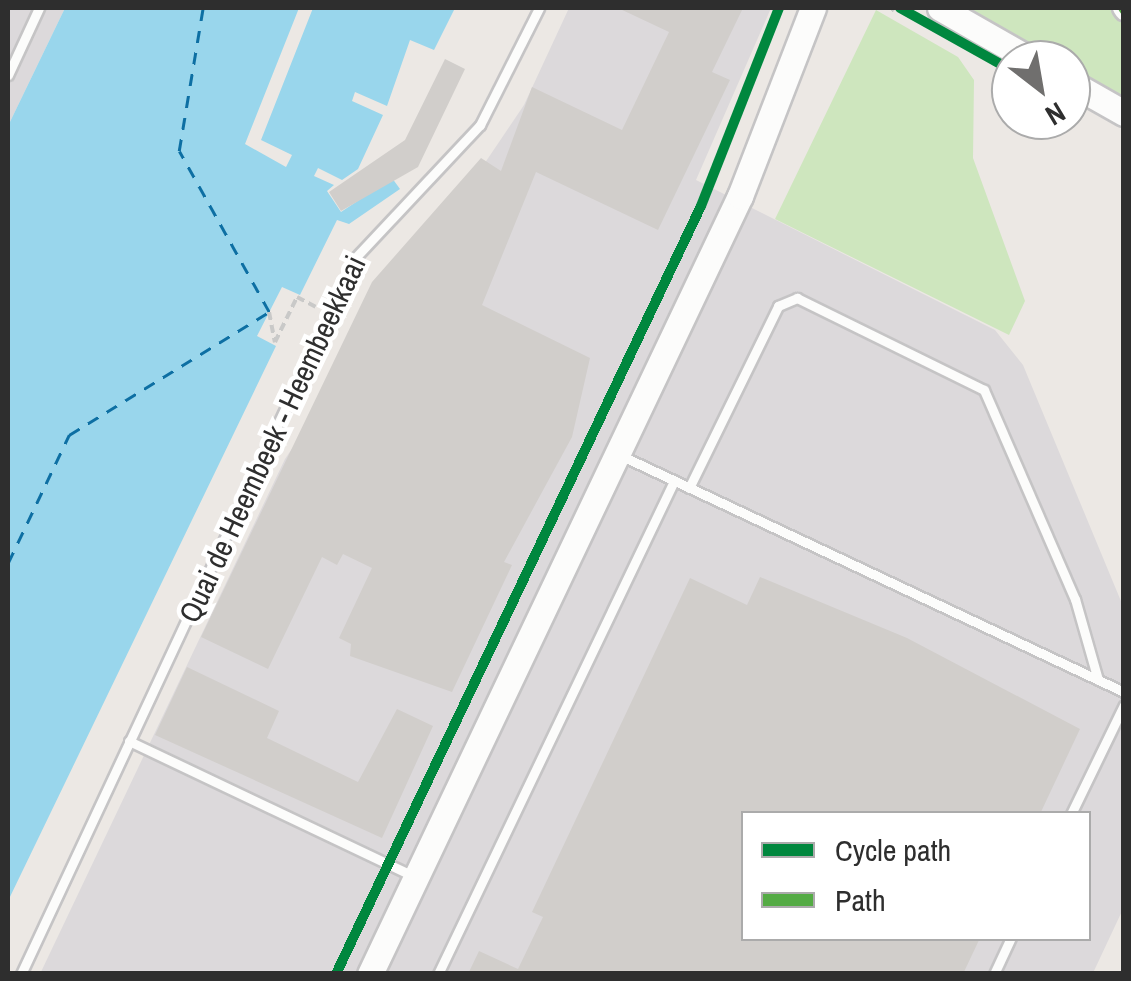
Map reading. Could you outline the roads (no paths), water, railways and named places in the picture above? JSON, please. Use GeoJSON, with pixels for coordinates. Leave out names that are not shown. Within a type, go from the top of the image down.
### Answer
{"type":"FeatureCollection","features":[{"type":"Feature","properties":{"kind":"main road"},"geometry":{"type":"LineString","coordinates":[[370,974],[750,173],[813,8]]}},
{"type":"Feature","properties":{"kind":"main road"},"geometry":{"type":"LineString","coordinates":[[928,12],[991,41]]}},
{"type":"Feature","properties":{"kind":"main road"},"geometry":{"type":"LineString","coordinates":[[1091,95],[1124,114]]}},
{"type":"Feature","properties":{"kind":"lane"},"geometry":{"type":"LineString","coordinates":[[8,76],[39,8]]}},
{"type":"Feature","properties":{"kind":"lane","name":"Quai de Heembeek - Heembeekkaai"},"geometry":{"type":"LineString","coordinates":[[20,974],[364,246],[480,126],[540,8]]}},
{"type":"Feature","properties":{"kind":"lane"},"geometry":{"type":"LineString","coordinates":[[689,488],[781,301],[814,307],[987,394],[1075,599],[1098,680]]}},
{"type":"Feature","properties":{"kind":"lane"},"geometry":{"type":"LineString","coordinates":[[614,453],[1124,692]]}},
{"type":"Feature","properties":{"kind":"lane"},"geometry":{"type":"LineString","coordinates":[[438,974],[674,481]]}},
{"type":"Feature","properties":{"kind":"lane"},"geometry":{"type":"LineString","coordinates":[[1072,811],[1124,705]]}},
{"type":"Feature","properties":{"kind":"lane"},"geometry":{"type":"LineString","coordinates":[[130,741],[415,877]]}},
{"type":"Feature","properties":{"kind":"lane"},"geometry":{"type":"LineString","coordinates":[[994,974],[1010,941]]}},
{"type":"Feature","properties":{"kind":"water"},"geometry":{"type":"Polygon","coordinates":[[[65,8],[455,8],[434,50],[410,40],[387,106],[355,92],[352,101],[383,115],[358,169],[342,180],[318,168],[314,176],[334,185],[327,191],[341,212],[392,178],[400,189],[349,224],[337,220],[300,295],[282,287],[257,336],[276,346],[8,901],[8,126],[65,8]]]}}]}
